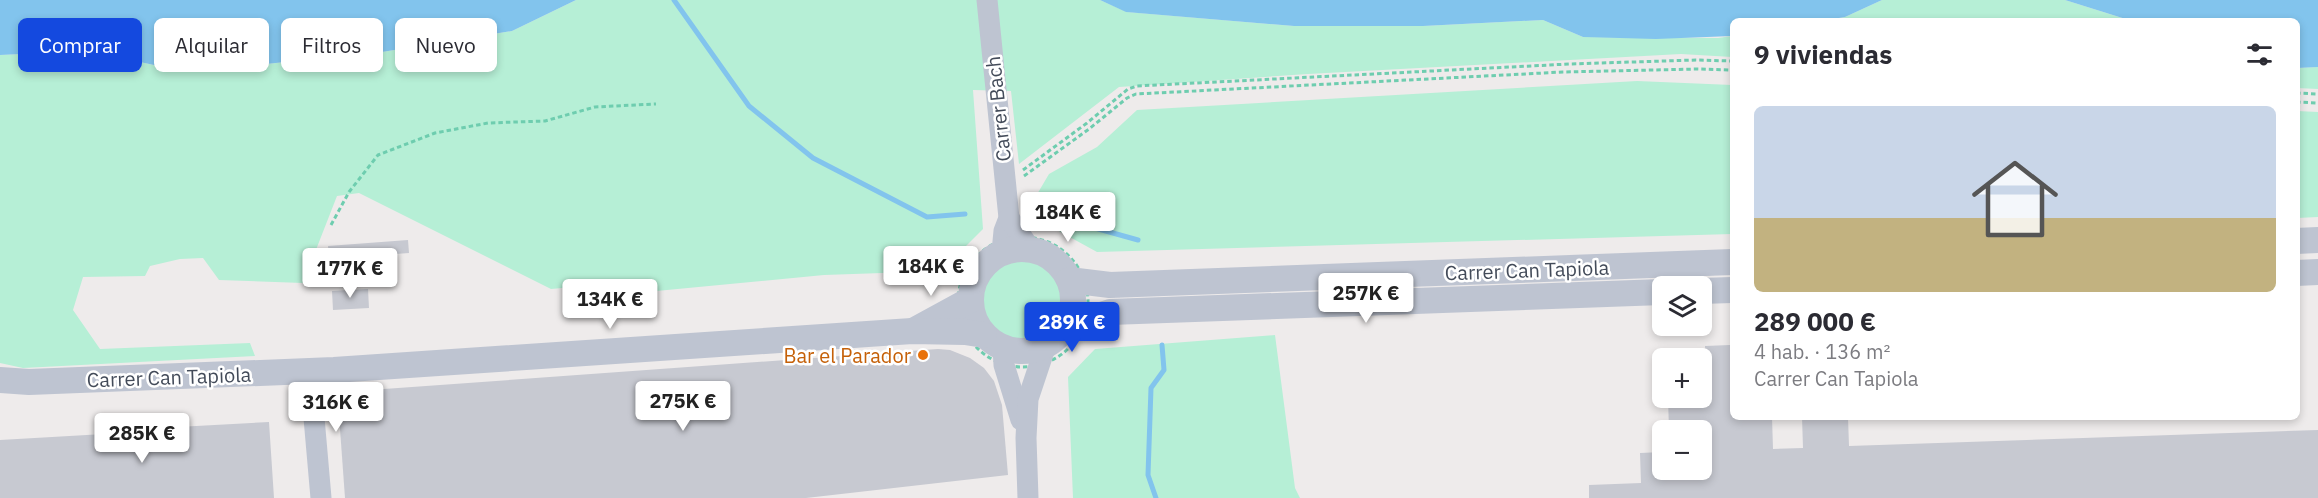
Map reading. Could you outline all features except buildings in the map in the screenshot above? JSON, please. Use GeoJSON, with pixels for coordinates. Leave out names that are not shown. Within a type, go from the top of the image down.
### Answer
{"type":"FeatureCollection","features":[{"type":"Feature","properties":{"kind":"street","name":"Carrer Bach"},"geometry":{"type":"LineString","coordinates":[[987,0],[997,99],[1010,177],[1009,218],[1015,245]]}},
{"type":"Feature","properties":{"kind":"street"},"geometry":{"type":"LineString","coordinates":[[2300,241],[2318,240]]}},
{"type":"Feature","properties":{"kind":"street"},"geometry":{"type":"LineString","coordinates":[[1026,438],[1015,394],[981,331],[976,276],[984,265],[1015,245],[1054,260],[1077,281],[1072,312],[1075,324],[1057,337],[1042,355],[1028,399],[1026,438],[1028,498]]}},
{"type":"Feature","properties":{"kind":"street","name":"Carrer Can Tapiola"},"geometry":{"type":"LineString","coordinates":[[1077,281],[1134,284],[1730,262]]}},
{"type":"Feature","properties":{"kind":"street"},"geometry":{"type":"LineString","coordinates":[[2300,273],[2318,272]]}},
{"type":"Feature","properties":{"kind":"street"},"geometry":{"type":"LineString","coordinates":[[1712,291],[1730,290]]}},
{"type":"Feature","properties":{"kind":"street","name":"Carrer Can Tapiola"},"geometry":{"type":"LineString","coordinates":[[1075,324],[1110,312],[1652,292]]}},
{"type":"Feature","properties":{"kind":"street","name":"Carrer Can Tapiola"},"geometry":{"type":"LineString","coordinates":[[0,380],[29,382],[310,372],[912,331],[981,331]]}},
{"type":"Feature","properties":{"kind":"street"},"geometry":{"type":"LineString","coordinates":[[981,331],[1017,351],[1032,350],[1042,355]]}},
{"type":"Feature","properties":{"kind":"street"},"geometry":{"type":"LineString","coordinates":[[310,372],[321,498]]}},
{"type":"Feature","properties":{"kind":"path"},"geometry":{"type":"LineString","coordinates":[[1010,177],[1087,123],[1128,89],[1137,86],[1569,64],[1730,61]]}},
{"type":"Feature","properties":{"kind":"path"},"geometry":{"type":"LineString","coordinates":[[1010,177],[1023,178],[1127,98],[1136,94],[1563,72],[1730,70]]}},
{"type":"Feature","properties":{"kind":"path"},"geometry":{"type":"LineString","coordinates":[[2300,93],[2318,94]]}},
{"type":"Feature","properties":{"kind":"path"},"geometry":{"type":"LineString","coordinates":[[2300,102],[2318,103]]}},
{"type":"Feature","properties":{"kind":"path"},"geometry":{"type":"LineString","coordinates":[[332,225],[350,192],[378,155],[435,133],[488,123],[545,121],[595,107],[656,104]]}},
{"type":"Feature","properties":{"kind":"path"},"geometry":{"type":"LineString","coordinates":[[1041,239],[1067,254],[1077,265],[1077,281],[1088,307],[1075,324],[1079,334],[1071,346],[1059,356],[1042,355],[1018,366],[981,331],[958,292],[963,276],[983,250],[1041,239]]}},
{"type":"Feature","properties":{"kind":"path"},"geometry":{"type":"LineString","coordinates":[[981,331],[985,354],[974,345],[981,331]]}},
{"type":"Feature","properties":{"kind":"green space"},"geometry":{"type":"Polygon","coordinates":[[[576,0],[1100,0],[1127,12],[1294,26],[1423,26],[1543,20],[1583,37],[1730,36],[1730,57],[1681,54],[1308,74],[1119,87],[1019,164],[1011,91],[973,90],[983,229],[941,271],[824,275],[604,296],[595,285],[551,289],[359,193],[337,196],[303,283],[219,280],[203,258],[180,259],[150,266],[145,276],[83,277],[73,310],[100,349],[250,343],[255,356],[23,368],[0,363],[0,55],[18,54],[18,72],[142,72],[142,62],[154,65],[154,72],[269,72],[269,64],[281,62],[281,72],[383,72],[383,52],[395,50],[395,72],[497,72],[497,33],[512,31],[576,0]]]}},
{"type":"Feature","properties":{"kind":"green space"},"geometry":{"type":"Polygon","coordinates":[[[1882,0],[2065,0],[2122,18],[1839,18],[1882,0]]]}},
{"type":"Feature","properties":{"kind":"green space"},"geometry":{"type":"Polygon","coordinates":[[[2318,67],[2318,89],[2300,88],[2300,68],[2318,67]]]}},
{"type":"Feature","properties":{"kind":"green space"},"geometry":{"type":"Polygon","coordinates":[[[1637,81],[1730,85],[1730,234],[1097,252],[1026,213],[1049,174],[1097,147],[1137,110],[1637,81]]]}},
{"type":"Feature","properties":{"kind":"green space"},"geometry":{"type":"Polygon","coordinates":[[[2300,111],[2318,112],[2318,217],[2300,218],[2300,111]]]}},
{"type":"Feature","properties":{"kind":"green space"},"geometry":{"type":"Polygon","coordinates":[[[1022,258],[1038,261],[1052,270],[1061,284],[1064,300],[1061,316],[1052,330],[1038,339],[1022,342],[1006,339],[992,330],[983,316],[980,300],[983,284],[992,270],[1006,261],[1022,258]]]}},
{"type":"Feature","properties":{"kind":"green space"},"geometry":{"type":"Polygon","coordinates":[[[1275,335],[1295,488],[1300,498],[1073,498],[1068,377],[1095,349],[1275,335]]]}},
{"type":"Feature","properties":{"kind":"water"},"geometry":{"type":"Polygon","coordinates":[[[0,0],[576,0],[512,31],[497,33],[497,18],[395,18],[395,50],[383,52],[383,18],[281,18],[281,62],[269,64],[269,18],[154,18],[154,65],[142,62],[142,18],[18,18],[18,54],[0,55],[0,0]]]}},
{"type":"Feature","properties":{"kind":"water"},"geometry":{"type":"Polygon","coordinates":[[[1100,0],[1882,0],[1845,17],[1730,18],[1730,36],[1656,39],[1583,37],[1543,20],[1423,26],[1294,26],[1126,12],[1100,0]]]}},
{"type":"Feature","properties":{"kind":"water"},"geometry":{"type":"Polygon","coordinates":[[[2065,0],[2318,0],[2318,67],[2300,68],[2300,18],[2122,18],[2065,0]]]}},
{"type":"Feature","properties":{"kind":"waterway"},"geometry":{"type":"LineString","coordinates":[[674,0],[749,106],[813,158],[927,217],[965,214]]}},
{"type":"Feature","properties":{"kind":"waterway"},"geometry":{"type":"LineString","coordinates":[[1052,216],[1138,240]]}},
{"type":"Feature","properties":{"kind":"waterway"},"geometry":{"type":"LineString","coordinates":[[1156,498],[1148,475],[1151,388],[1164,370],[1162,345]]}},
{"type":"Feature","properties":{"kind":"place","name":"Bar el Parador"},"geometry":{"type":"Point","coordinates":[923,355]}}]}
